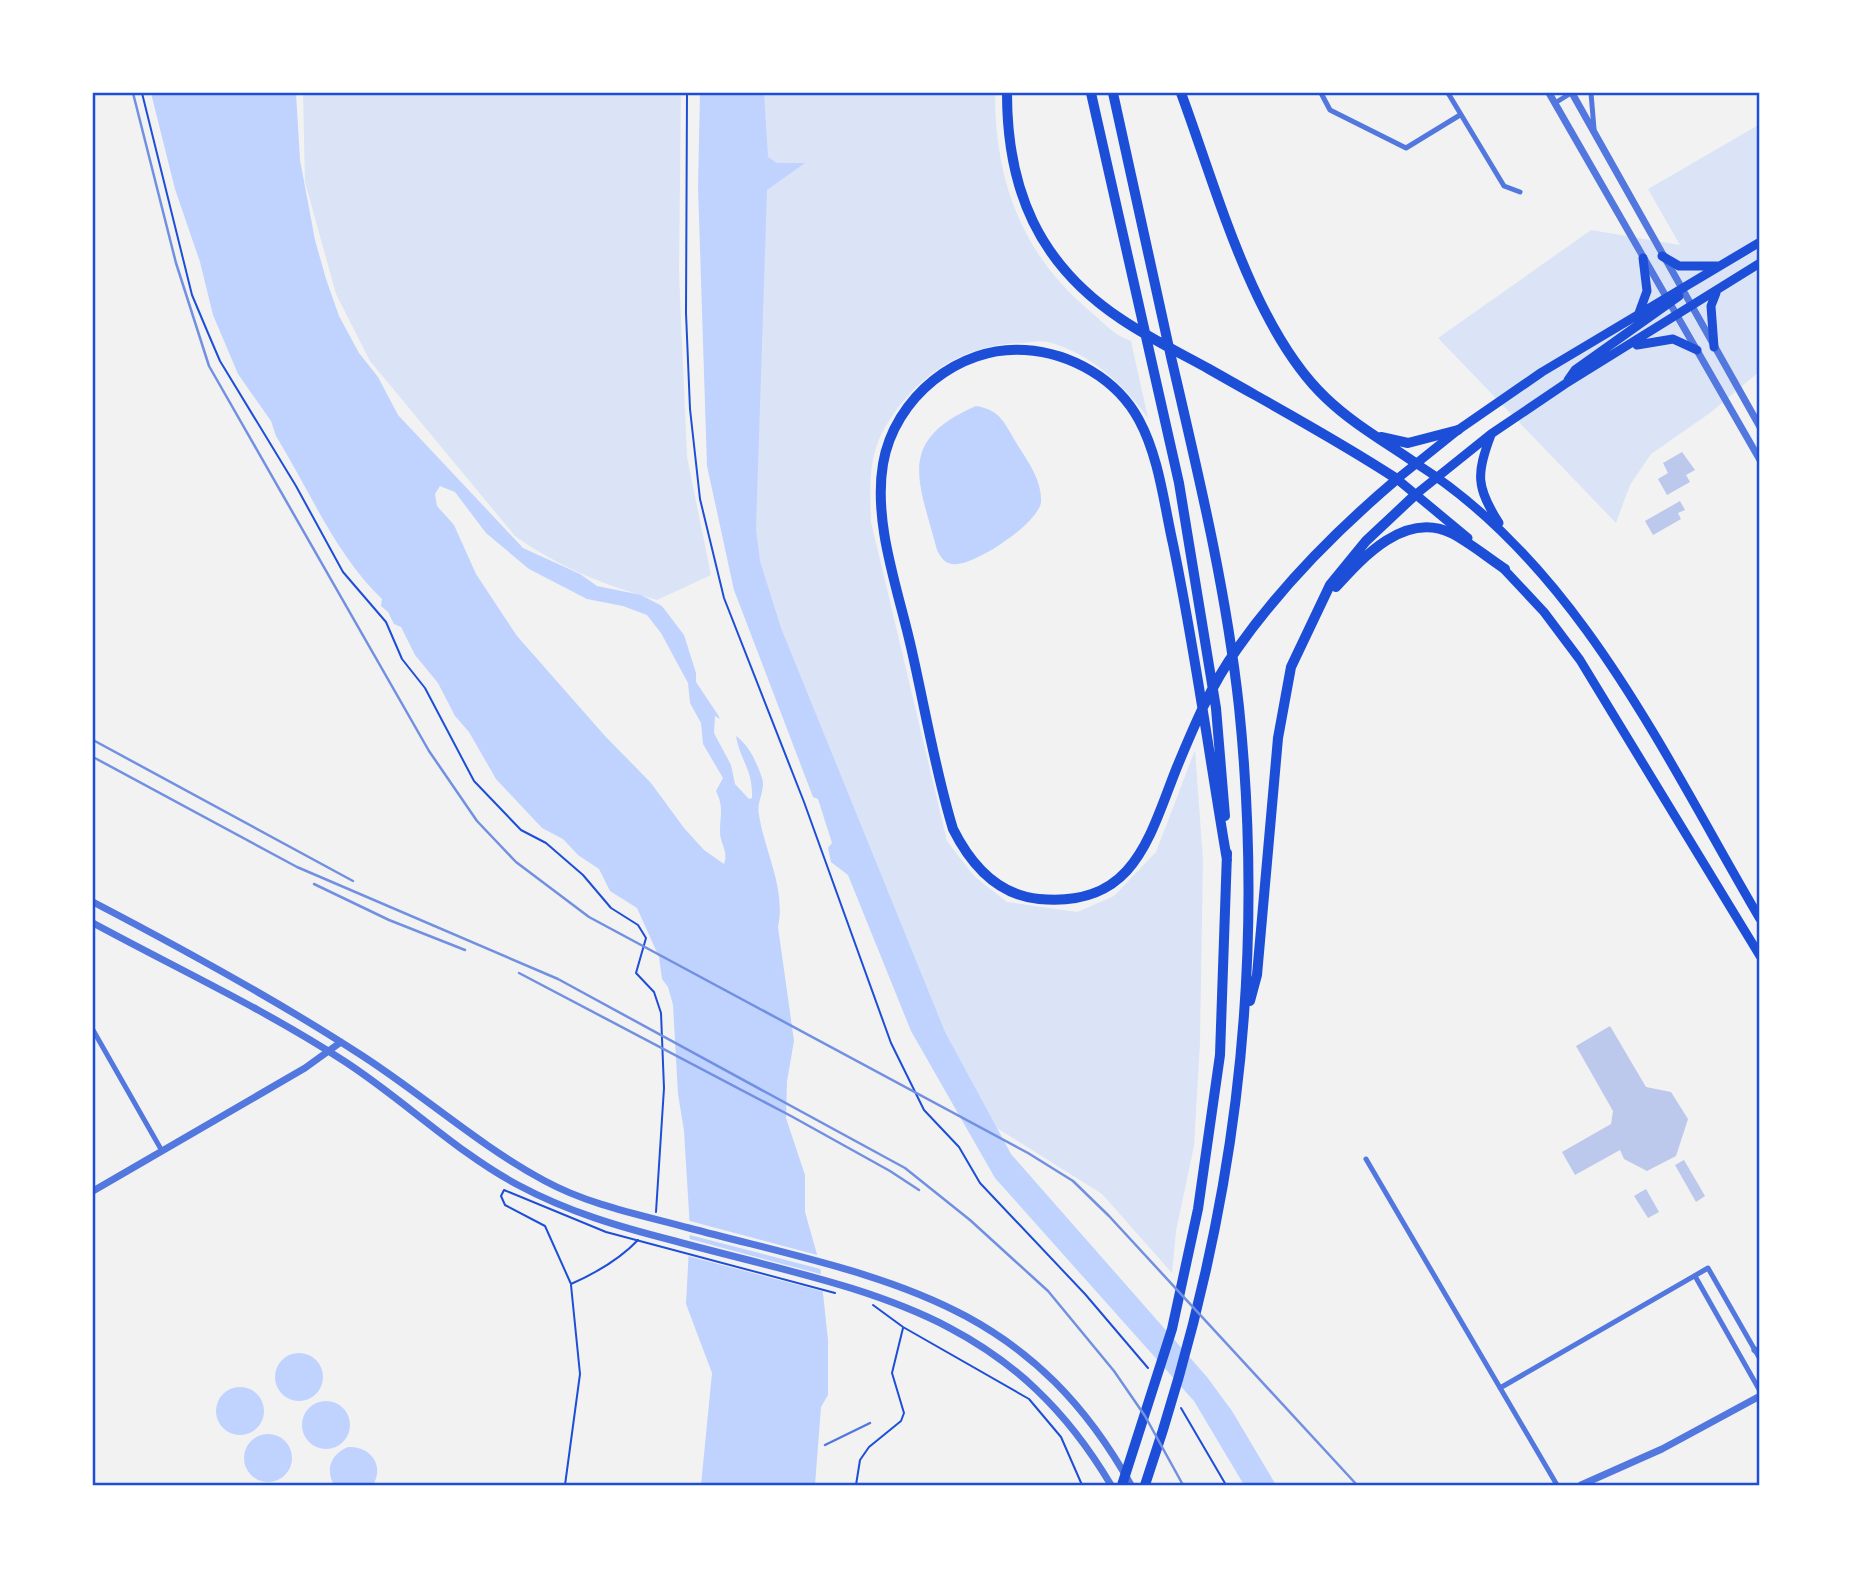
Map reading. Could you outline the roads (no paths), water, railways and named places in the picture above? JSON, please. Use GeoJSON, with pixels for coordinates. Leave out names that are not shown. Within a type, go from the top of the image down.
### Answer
{"type":"FeatureCollection","features":[{"type":"Feature","properties":{"kind":"highway"},"geometry":{"type":"LineString","coordinates":[[1007,93],[1012,167],[1027,209],[1060,264],[1102,305],[1122,320],[1355,451],[1397,479],[1326,545],[1263,616],[1220,675],[1186,746],[1163,810],[1145,847],[1126,872],[1091,894],[1073,900],[1027,898],[991,879],[974,866],[949,816],[887,540],[881,500],[883,463],[894,431],[910,403],[938,376],[975,357],[1011,349],[1066,357],[1101,376],[1140,421],[1161,491],[1196,654],[1227,860]]}},
{"type":"Feature","properties":{"kind":"highway"},"geometry":{"type":"LineString","coordinates":[[1091,93],[1179,484],[1216,708],[1227,860],[1220,1055],[1190,1256],[1161,1367],[1122,1485]]}},
{"type":"Feature","properties":{"kind":"highway"},"geometry":{"type":"LineString","coordinates":[[1113,93],[1212,536],[1238,706],[1249,875],[1244,1024],[1234,1119],[1207,1275],[1168,1416],[1145,1485]]}},
{"type":"Feature","properties":{"kind":"highway"},"geometry":{"type":"LineString","coordinates":[[1181,93],[1242,260],[1273,330],[1318,390],[1375,436],[1417,464]]}},
{"type":"Feature","properties":{"kind":"highway"},"geometry":{"type":"LineString","coordinates":[[1375,436],[1408,443],[1458,430]]}},
{"type":"Feature","properties":{"kind":"highway"},"geometry":{"type":"LineString","coordinates":[[1244,1024],[1257,975],[1283,701],[1300,646],[1329,585],[1345,565],[1415,495]]}},
{"type":"Feature","properties":{"kind":"highway"},"geometry":{"type":"LineString","coordinates":[[1321,605],[1375,547],[1412,530],[1429,528],[1449,532],[1505,569]]}},
{"type":"Feature","properties":{"kind":"main road"},"geometry":{"type":"LineString","coordinates":[[1760,242],[1681,289],[1678,297],[1639,313],[1542,372],[1458,430],[1397,479],[1505,569],[1545,612],[1580,660],[1760,956]]}},
{"type":"Feature","properties":{"kind":"main road"},"geometry":{"type":"LineString","coordinates":[[1662,256],[1683,266],[1721,266]]}},
{"type":"Feature","properties":{"kind":"main road"},"geometry":{"type":"LineString","coordinates":[[1639,313],[1647,291],[1643,258]]}},
{"type":"Feature","properties":{"kind":"main road"},"geometry":{"type":"LineString","coordinates":[[1415,495],[1492,434],[1565,384],[1716,293],[1760,263]]}},
{"type":"Feature","properties":{"kind":"main road"},"geometry":{"type":"LineString","coordinates":[[1714,347],[1711,306],[1716,293]]}},
{"type":"Feature","properties":{"kind":"main road"},"geometry":{"type":"LineString","coordinates":[[1565,384],[1575,370],[1669,300]]}},
{"type":"Feature","properties":{"kind":"main road"},"geometry":{"type":"LineString","coordinates":[[1622,350],[1662,339],[1673,339],[1697,350]]}},
{"type":"Feature","properties":{"kind":"main road"},"geometry":{"type":"LineString","coordinates":[[1492,434],[1480,464],[1479,477],[1485,501],[1504,530],[1555,589],[1624,687],[1760,919]]}},
{"type":"Feature","properties":{"kind":"main road"},"geometry":{"type":"LineString","coordinates":[[1417,464],[1437,476],[1504,530]]}},
{"type":"Feature","properties":{"kind":"street"},"geometry":{"type":"LineString","coordinates":[[1321,93],[1331,110],[1406,148],[1460,115]]}},
{"type":"Feature","properties":{"kind":"street"},"geometry":{"type":"LineString","coordinates":[[1448,93],[1504,186],[1520,192]]}},
{"type":"Feature","properties":{"kind":"street"},"geometry":{"type":"LineString","coordinates":[[1549,93],[1760,460]]}},
{"type":"Feature","properties":{"kind":"street"},"geometry":{"type":"LineString","coordinates":[[1555,103],[1572,93],[1760,427]]}},
{"type":"Feature","properties":{"kind":"street"},"geometry":{"type":"LineString","coordinates":[[1591,93],[1594,132]]}},
{"type":"Feature","properties":{"kind":"street"},"geometry":{"type":"LineString","coordinates":[[93,902],[174,945],[341,1042],[491,1146],[555,1186],[616,1209],[905,1287],[964,1313],[992,1329],[1025,1354],[1072,1400],[1097,1430],[1131,1485]]}},
{"type":"Feature","properties":{"kind":"street"},"geometry":{"type":"LineString","coordinates":[[93,923],[328,1052],[496,1171],[557,1205],[608,1224],[922,1313],[986,1348],[1049,1401],[1091,1452],[1111,1485]]}},
{"type":"Feature","properties":{"kind":"street"},"geometry":{"type":"LineString","coordinates":[[93,1030],[162,1151]]}},
{"type":"Feature","properties":{"kind":"street"},"geometry":{"type":"LineString","coordinates":[[93,1191],[305,1068],[341,1042]]}},
{"type":"Feature","properties":{"kind":"street"},"geometry":{"type":"LineString","coordinates":[[1366,1159],[1557,1485]]}},
{"type":"Feature","properties":{"kind":"street"},"geometry":{"type":"LineString","coordinates":[[1500,1388],[1708,1268],[1758,1351],[1760,1359]]}},
{"type":"Feature","properties":{"kind":"street"},"geometry":{"type":"LineString","coordinates":[[1581,1485],[1662,1449],[1760,1394],[1695,1276]]}},
{"type":"Feature","properties":{"kind":"lane"},"geometry":{"type":"LineString","coordinates":[[825,1445],[870,1423]]}},
{"type":"Feature","properties":{"kind":"water"},"geometry":{"type":"Polygon","coordinates":[[[151,93],[296,93],[300,160],[315,240],[326,279],[339,316],[359,353],[378,377],[398,415],[523,548],[580,574],[597,586],[641,595],[662,606],[684,635],[696,673],[696,682],[720,719],[715,716],[714,733],[731,765],[735,784],[749,799],[752,798],[751,780],[736,736],[749,749],[755,760],[763,783],[759,815],[779,898],[778,927],[794,1041],[787,1081],[786,1118],[805,1175],[805,1212],[820,1265],[828,1340],[828,1395],[821,1407],[815,1485],[701,1485],[712,1373],[686,1304],[690,1229],[684,1131],[678,1094],[673,1005],[668,987],[662,979],[659,957],[637,908],[610,891],[599,869],[578,855],[563,839],[542,828],[496,779],[469,732],[455,716],[438,683],[415,655],[401,627],[394,624],[388,612],[381,606],[382,599],[350,562],[337,542],[276,436],[271,421],[238,374],[213,315],[200,262],[175,189],[151,93]],[[440,486],[435,494],[437,506],[454,525],[476,574],[517,636],[605,736],[651,783],[684,828],[704,850],[724,864],[725,855],[720,834],[721,806],[716,791],[723,778],[703,744],[701,723],[690,703],[688,683],[661,633],[647,615],[623,606],[587,599],[529,569],[486,533],[455,492],[440,486]]]}},
{"type":"Feature","properties":{"kind":"water"},"geometry":{"type":"Polygon","coordinates":[[[700,93],[764,93],[768,157],[777,163],[805,163],[767,190],[756,529],[760,561],[781,628],[945,1032],[1011,1154],[1207,1377],[1232,1411],[1276,1485],[1244,1485],[1194,1401],[995,1178],[911,1031],[848,875],[831,862],[828,848],[832,843],[818,799],[813,797],[734,590],[707,466],[698,187],[700,93]]]}},
{"type":"Feature","properties":{"kind":"water"},"geometry":{"type":"Polygon","coordinates":[[[976,406],[997,414],[1005,424],[1034,472],[1041,502],[1029,521],[1003,542],[974,559],[952,564],[945,561],[937,550],[924,503],[919,465],[923,449],[933,434],[950,419],[976,406]]]}},
{"type":"Feature","properties":{"kind":"water"},"geometry":{"type":"Polygon","coordinates":[[[299,1353],[316,1360],[323,1377],[316,1394],[299,1401],[282,1394],[275,1377],[282,1360],[299,1353]]]}},
{"type":"Feature","properties":{"kind":"water"},"geometry":{"type":"Polygon","coordinates":[[[240,1387],[257,1394],[264,1411],[257,1428],[240,1435],[223,1428],[216,1411],[223,1394],[240,1387]]]}},
{"type":"Feature","properties":{"kind":"water"},"geometry":{"type":"Polygon","coordinates":[[[326,1401],[343,1408],[350,1425],[343,1442],[326,1449],[309,1442],[302,1425],[309,1408],[326,1401]]]}},
{"type":"Feature","properties":{"kind":"water"},"geometry":{"type":"Polygon","coordinates":[[[268,1434],[285,1441],[292,1458],[285,1475],[268,1482],[251,1475],[244,1458],[251,1441],[268,1434]]]}},
{"type":"Feature","properties":{"kind":"water"},"geometry":{"type":"Polygon","coordinates":[[[348,1447],[363,1450],[373,1458],[377,1470],[373,1485],[334,1485],[330,1473],[331,1463],[337,1454],[348,1447]]]}},
{"type":"Feature","properties":{"kind":"railway"},"geometry":{"type":"LineString","coordinates":[[133,93],[176,263],[209,366],[429,751],[477,821],[516,862],[589,917],[1028,1153],[1073,1181],[1109,1216],[1357,1485]]}},
{"type":"Feature","properties":{"kind":"railway"},"geometry":{"type":"LineString","coordinates":[[93,740],[353,881]]}},
{"type":"Feature","properties":{"kind":"railway"},"geometry":{"type":"LineString","coordinates":[[93,757],[297,867],[558,979],[905,1168],[970,1220],[1048,1291],[1114,1371],[1145,1416],[1183,1485]]}},
{"type":"Feature","properties":{"kind":"railway"},"geometry":{"type":"LineString","coordinates":[[314,884],[389,920],[465,950]]}},
{"type":"Feature","properties":{"kind":"railway"},"geometry":{"type":"LineString","coordinates":[[519,973],[791,1116],[919,1190]]}}]}
